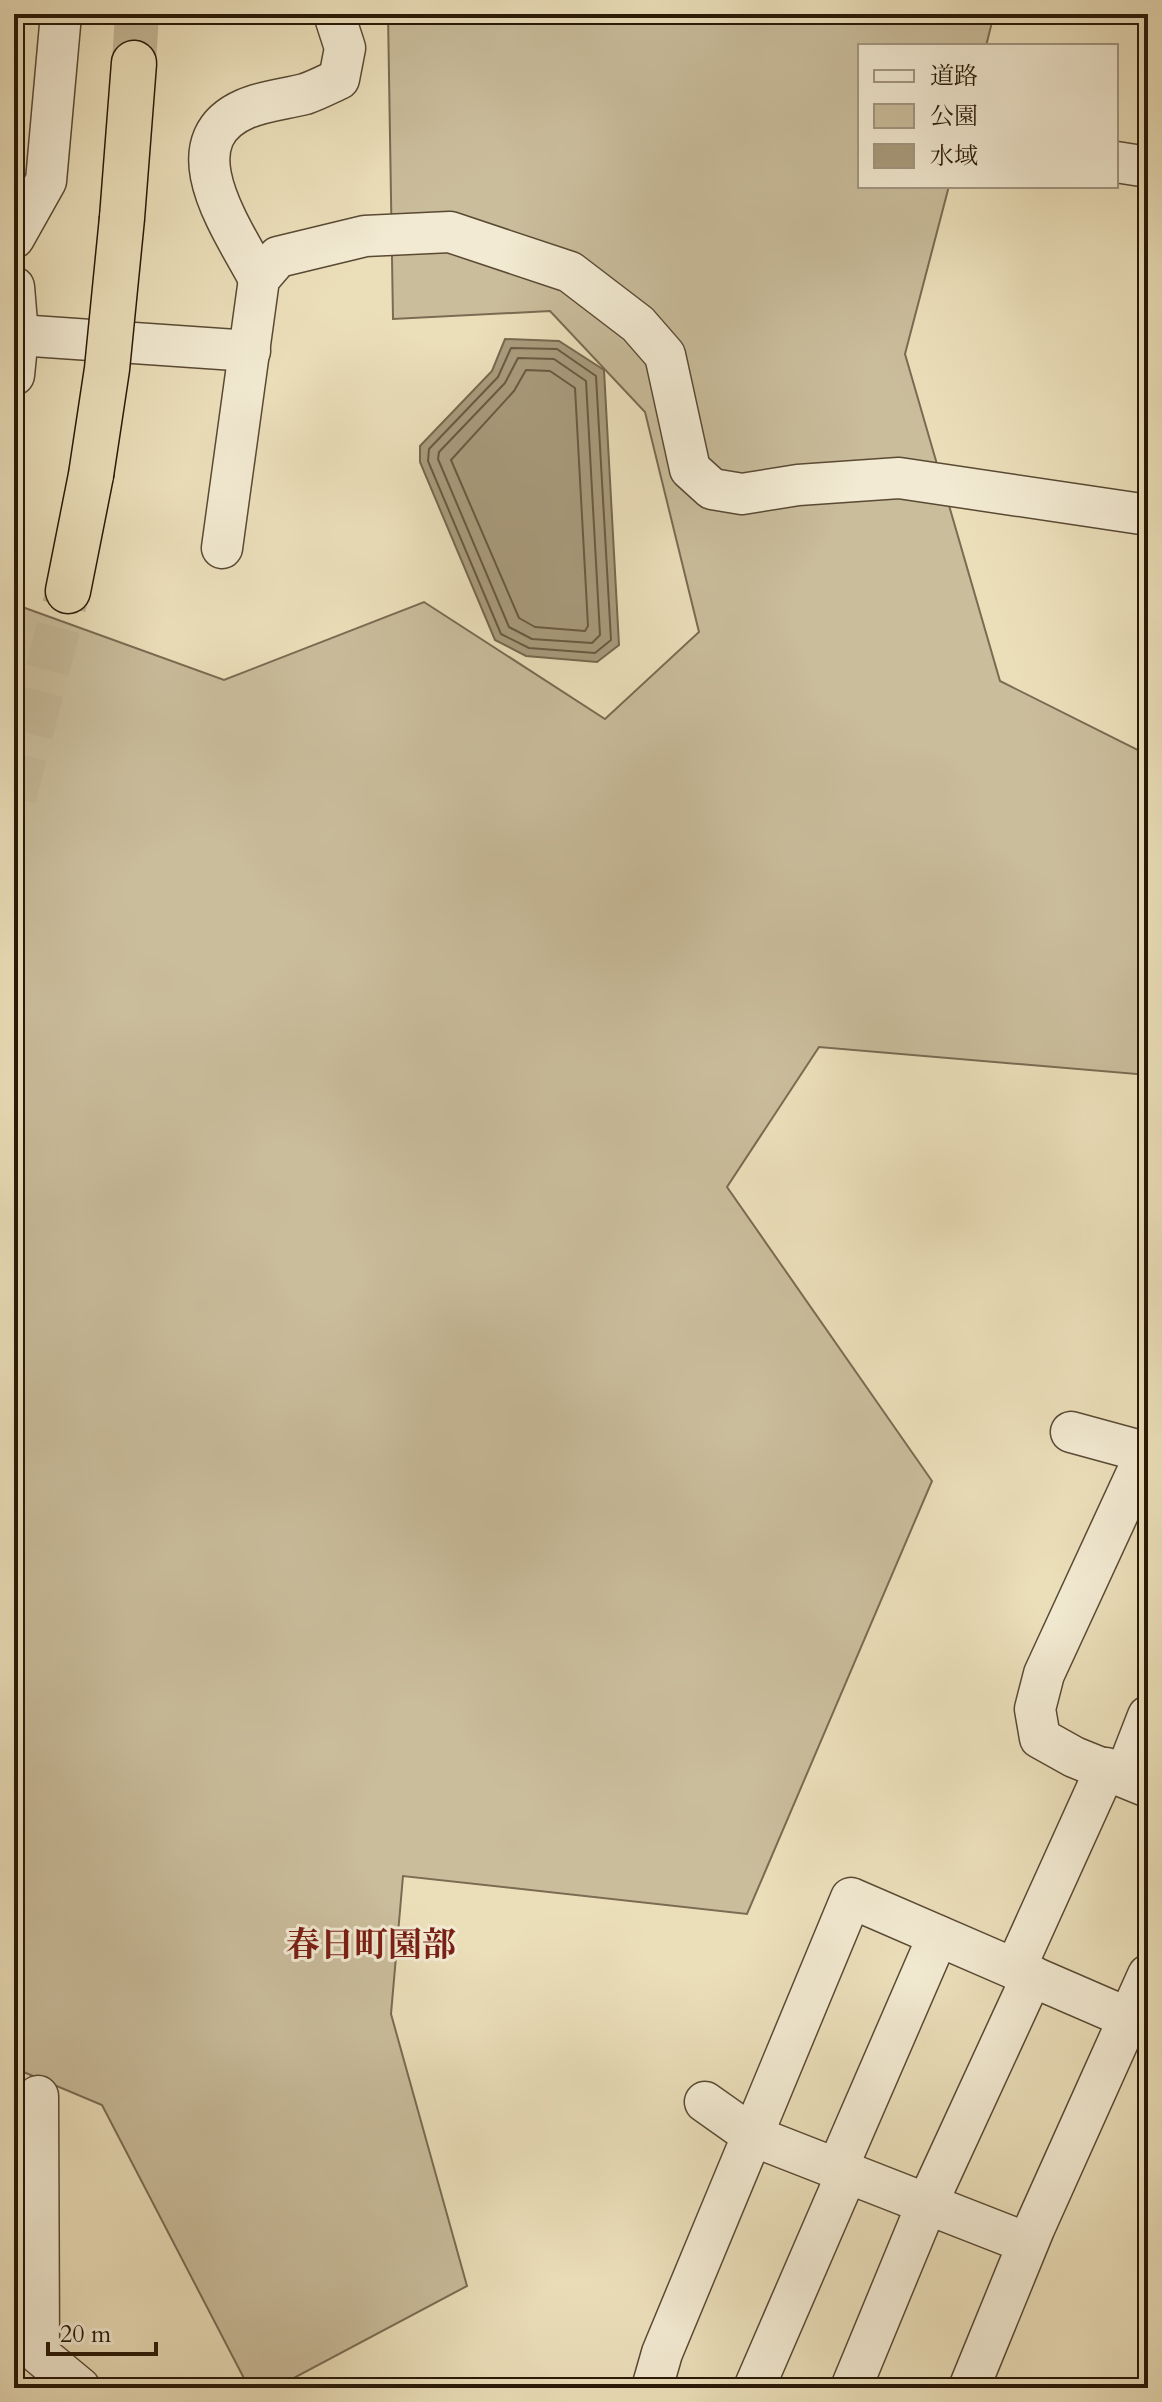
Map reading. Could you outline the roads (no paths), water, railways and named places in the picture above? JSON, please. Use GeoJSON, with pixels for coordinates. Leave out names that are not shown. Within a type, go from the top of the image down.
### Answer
{"type":"FeatureCollection","features":[{"type":"Feature","properties":{"kind":"highway"},"geometry":{"type":"LineString","coordinates":[[68,591],[91,475],[107,369],[134,63]]}},
{"type":"Feature","properties":{"kind":"street"},"geometry":{"type":"LineString","coordinates":[[14,238],[46,181],[61,14]]}},
{"type":"Feature","properties":{"kind":"street"},"geometry":{"type":"LineString","coordinates":[[259,279],[211,186],[209,149],[221,121],[247,108],[308,93],[339,79],[345,48],[334,14]]}},
{"type":"Feature","properties":{"kind":"street"},"geometry":{"type":"LineString","coordinates":[[1118,162],[1148,167]]}},
{"type":"Feature","properties":{"kind":"street"},"geometry":{"type":"LineString","coordinates":[[222,548],[259,279],[278,257],[365,236],[450,232],[570,272],[638,324],[665,355],[690,469],[712,489],[742,494],[798,485],[899,478],[1148,515]]}},
{"type":"Feature","properties":{"kind":"street"},"geometry":{"type":"LineString","coordinates":[[14,287],[18,335],[14,375]]}},
{"type":"Feature","properties":{"kind":"street"},"geometry":{"type":"LineString","coordinates":[[18,335],[250,351]]}},
{"type":"Feature","properties":{"kind":"street"},"geometry":{"type":"LineString","coordinates":[[1071,1432],[1147,1453],[1044,1674],[1035,1709],[1040,1738],[1126,1777]]}},
{"type":"Feature","properties":{"kind":"street"},"geometry":{"type":"LineString","coordinates":[[851,2388],[1024,1972],[1126,1777],[1148,1716]]}},
{"type":"Feature","properties":{"kind":"street"},"geometry":{"type":"LineString","coordinates":[[652,2388],[662,2353],[851,1898],[1128,2018]]}},
{"type":"Feature","properties":{"kind":"street"},"geometry":{"type":"LineString","coordinates":[[754,2388],[938,1936]]}},
{"type":"Feature","properties":{"kind":"street"},"geometry":{"type":"LineString","coordinates":[[969,2388],[1027,2243],[1148,1975]]}},
{"type":"Feature","properties":{"kind":"street"},"geometry":{"type":"LineString","coordinates":[[38,2096],[39,2354],[80,2388]]}},
{"type":"Feature","properties":{"kind":"street"},"geometry":{"type":"LineString","coordinates":[[705,2102],[753,2136],[1027,2243]]}},
{"type":"Feature","properties":{"kind":"water"},"geometry":{"type":"Polygon","coordinates":[[[505,339],[559,341],[604,370],[619,645],[597,662],[526,656],[495,640],[420,462],[420,446],[492,371],[505,339]]]}},
{"type":"Feature","properties":{"kind":"tunnel"},"geometry":{"type":"LineString","coordinates":[[134,63],[137,14]]}},
{"type":"Feature","properties":{"kind":"tunnel"},"geometry":{"type":"LineString","coordinates":[[14,798],[68,591]]}},
{"type":"Feature","properties":{"kind":"district","name":"春日町園部"},"geometry":{"type":"Point","coordinates":[371,1944]}}]}
